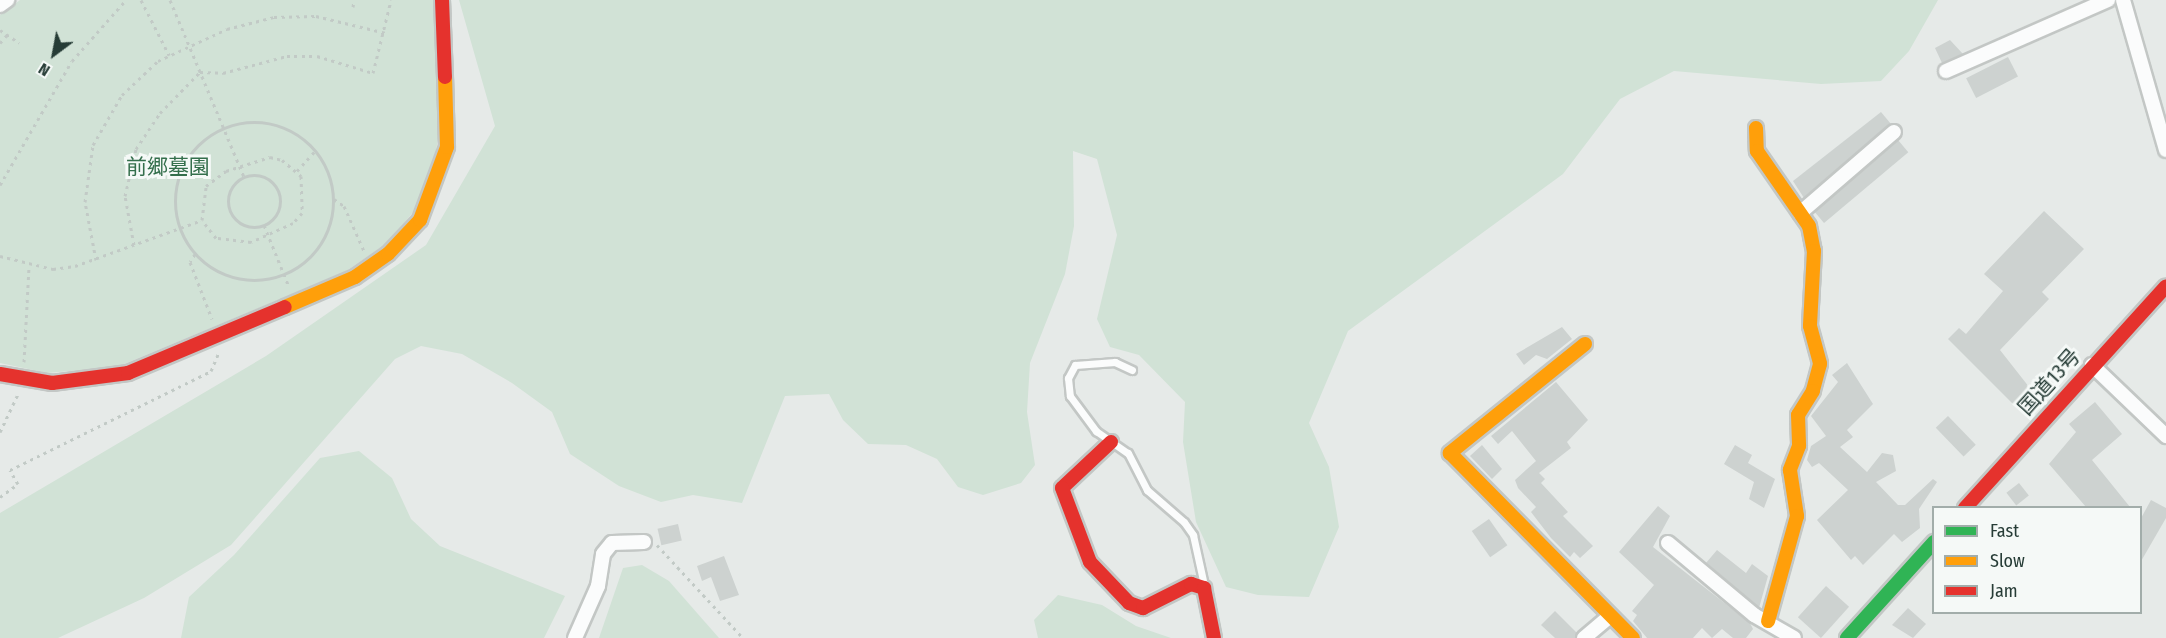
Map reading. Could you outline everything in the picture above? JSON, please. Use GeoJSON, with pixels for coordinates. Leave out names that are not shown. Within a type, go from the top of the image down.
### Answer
{"type":"FeatureCollection","features":[{"type":"Feature","properties":{"kind":"main road"},"geometry":{"type":"LineString","coordinates":[[0,374],[23,378],[89,382],[128,373],[296,302],[371,266],[420,220],[447,147],[442,0]]}},
{"type":"Feature","properties":{"kind":"main road"},"geometry":{"type":"LineString","coordinates":[[1756,128],[1757,152],[1800,213],[1814,251],[1810,326],[1820,364],[1813,391],[1798,415],[1799,446],[1790,471],[1797,516],[1768,621]]}},
{"type":"Feature","properties":{"kind":"main road","name":"国道13号"},"geometry":{"type":"LineString","coordinates":[[1966,506],[2166,286]]}},
{"type":"Feature","properties":{"kind":"main road"},"geometry":{"type":"LineString","coordinates":[[1585,344],[1450,453],[1633,638]]}},
{"type":"Feature","properties":{"kind":"main road"},"geometry":{"type":"LineString","coordinates":[[1111,442],[1062,488],[1090,562],[1129,603],[1143,608],[1191,584],[1204,588],[1214,638]]}},
{"type":"Feature","properties":{"kind":"main road"},"geometry":{"type":"LineString","coordinates":[[1847,638],[1932,544]]}},
{"type":"Feature","properties":{"kind":"street"},"geometry":{"type":"LineString","coordinates":[[0,5],[7,0]]}},
{"type":"Feature","properties":{"kind":"street"},"geometry":{"type":"LineString","coordinates":[[1946,71],[2108,0]]}},
{"type":"Feature","properties":{"kind":"street"},"geometry":{"type":"LineString","coordinates":[[2123,0],[2166,150]]}},
{"type":"Feature","properties":{"kind":"street"},"geometry":{"type":"LineString","coordinates":[[1800,213],[1894,132]]}},
{"type":"Feature","properties":{"kind":"street"},"geometry":{"type":"LineString","coordinates":[[2092,365],[2166,436]]}},
{"type":"Feature","properties":{"kind":"street"},"geometry":{"type":"LineString","coordinates":[[575,638],[598,586],[603,554],[612,543],[644,542]]}},
{"type":"Feature","properties":{"kind":"street"},"geometry":{"type":"LineString","coordinates":[[1668,543],[1768,621],[1794,638]]}},
{"type":"Feature","properties":{"kind":"street"},"geometry":{"type":"LineString","coordinates":[[1584,638],[1610,616]]}},
{"type":"Feature","properties":{"kind":"lane"},"geometry":{"type":"LineString","coordinates":[[1132,370],[1115,362],[1091,362],[1075,365],[1068,378],[1080,415],[1111,442],[1128,453],[1147,490],[1193,535],[1204,588]]}},
{"type":"Feature","properties":{"kind":"path"},"geometry":{"type":"LineString","coordinates":[[0,184],[72,61],[126,0]]}},
{"type":"Feature","properties":{"kind":"path"},"geometry":{"type":"LineString","coordinates":[[141,0],[169,55]]}},
{"type":"Feature","properties":{"kind":"path"},"geometry":{"type":"LineString","coordinates":[[170,0],[244,177]]}},
{"type":"Feature","properties":{"kind":"path"},"geometry":{"type":"LineString","coordinates":[[353,6],[354,0]]}},
{"type":"Feature","properties":{"kind":"path"},"geometry":{"type":"LineString","coordinates":[[134,245],[125,196],[136,149],[147,129],[200,72],[224,73],[287,56],[317,56],[373,73],[386,33],[391,0]]}},
{"type":"Feature","properties":{"kind":"path"},"geometry":{"type":"LineString","coordinates":[[96,260],[85,202],[93,145],[122,95],[169,55],[252,21],[295,15],[386,33]]}},
{"type":"Feature","properties":{"kind":"path"},"geometry":{"type":"LineString","coordinates":[[0,30],[19,43]]}},
{"type":"Feature","properties":{"kind":"path"},"geometry":{"type":"LineString","coordinates":[[0,43],[7,35]]}},
{"type":"Feature","properties":{"kind":"path"},"geometry":{"type":"LineString","coordinates":[[271,123],[296,133],[316,150],[334,199],[330,225],[318,248],[284,274],[250,281],[225,275],[202,262],[179,228],[174,192],[181,166],[197,144],[223,127],[271,123]]}},
{"type":"Feature","properties":{"kind":"path"},"geometry":{"type":"LineString","coordinates":[[297,171],[316,150]]}},
{"type":"Feature","properties":{"kind":"path"},"geometry":{"type":"LineString","coordinates":[[270,157],[297,171],[306,188],[302,213],[268,234],[227,243],[202,220],[206,186],[240,166],[270,157]]}},
{"type":"Feature","properties":{"kind":"path"},"geometry":{"type":"LineString","coordinates":[[262,176],[276,187],[280,205],[264,225],[248,226],[229,211],[228,194],[244,177],[262,176]]}},
{"type":"Feature","properties":{"kind":"path"},"geometry":{"type":"LineString","coordinates":[[334,199],[344,206],[371,266]]}},
{"type":"Feature","properties":{"kind":"path"},"geometry":{"type":"LineString","coordinates":[[0,256],[29,265],[53,269],[96,260],[202,220]]}},
{"type":"Feature","properties":{"kind":"path"},"geometry":{"type":"LineString","coordinates":[[264,225],[296,302]]}},
{"type":"Feature","properties":{"kind":"path"},"geometry":{"type":"LineString","coordinates":[[0,432],[23,378],[29,265]]}},
{"type":"Feature","properties":{"kind":"path"},"geometry":{"type":"LineString","coordinates":[[644,542],[655,543],[695,581],[743,638]]}},
{"type":"Feature","properties":{"kind":"green space","name":"前郷墓園"},"geometry":{"type":"Polygon","coordinates":[[[20,0],[434,0],[441,124],[432,171],[414,211],[387,243],[345,272],[117,367],[47,373],[0,363],[0,15],[20,0]]]}},
{"type":"Feature","properties":{"kind":"green space"},"geometry":{"type":"Polygon","coordinates":[[[459,0],[1938,0],[1909,51],[1881,81],[1821,84],[1674,71],[1620,99],[1563,174],[1348,331],[1309,423],[1329,467],[1339,527],[1309,597],[1258,595],[1226,587],[1196,522],[1183,442],[1185,402],[1139,355],[1110,347],[1097,319],[1117,235],[1097,159],[1073,151],[1074,226],[1065,274],[1030,363],[1027,412],[1035,465],[1021,483],[983,495],[958,487],[937,459],[906,445],[868,444],[843,420],[829,394],[785,396],[742,503],[693,495],[661,502],[619,486],[570,454],[552,412],[512,383],[462,354],[421,346],[395,359],[231,545],[144,598],[58,638],[0,638],[0,513],[266,356],[426,245],[495,126],[459,0]]]}},
{"type":"Feature","properties":{"kind":"green space"},"geometry":{"type":"Polygon","coordinates":[[[359,451],[392,478],[411,519],[440,546],[565,596],[544,638],[181,638],[189,597],[234,555],[320,458],[359,451]]]}},
{"type":"Feature","properties":{"kind":"green space"},"geometry":{"type":"Polygon","coordinates":[[[642,565],[669,581],[719,638],[599,638],[623,568],[642,565]]]}},
{"type":"Feature","properties":{"kind":"green space"},"geometry":{"type":"Polygon","coordinates":[[[1058,595],[1102,605],[1136,626],[1171,638],[1038,638],[1034,620],[1058,595]]]}},
{"type":"Feature","properties":{"kind":"building"},"geometry":{"type":"Polygon","coordinates":[[[1950,40],[1963,54],[1942,63],[1935,48],[1950,40]]]}},
{"type":"Feature","properties":{"kind":"building"},"geometry":{"type":"Polygon","coordinates":[[[2008,57],[2018,77],[1976,98],[1966,78],[2008,57]]]}},
{"type":"Feature","properties":{"kind":"building"},"geometry":{"type":"Polygon","coordinates":[[[1881,112],[1891,124],[1804,198],[1793,181],[1881,112]]]}},
{"type":"Feature","properties":{"kind":"building"},"geometry":{"type":"Polygon","coordinates":[[[1898,140],[1908,152],[1824,223],[1814,211],[1898,140]]]}},
{"type":"Feature","properties":{"kind":"building"},"geometry":{"type":"Polygon","coordinates":[[[2044,211],[2084,249],[2042,292],[2049,299],[2000,350],[2033,392],[2017,408],[1948,339],[1959,328],[1966,334],[2003,291],[1984,274],[2044,211]]]}},
{"type":"Feature","properties":{"kind":"building"},"geometry":{"type":"Polygon","coordinates":[[[1562,327],[1572,339],[1547,359],[1536,355],[1524,365],[1516,354],[1562,327]]]}},
{"type":"Feature","properties":{"kind":"building"},"geometry":{"type":"Polygon","coordinates":[[[1847,363],[1873,404],[1847,430],[1853,437],[1840,447],[1867,472],[1882,453],[1893,455],[1896,471],[1876,482],[1898,505],[1905,505],[1933,479],[1937,482],[1919,509],[1920,528],[1902,542],[1894,534],[1863,565],[1855,556],[1851,560],[1817,520],[1848,490],[1819,463],[1812,467],[1807,460],[1811,446],[1826,436],[1811,416],[1838,382],[1832,375],[1847,363]]]}},
{"type":"Feature","properties":{"kind":"building"},"geometry":{"type":"Polygon","coordinates":[[[1556,382],[1588,420],[1567,442],[1571,448],[1539,473],[1545,479],[1541,483],[1568,512],[1563,516],[1593,546],[1580,558],[1574,552],[1570,557],[1551,538],[1531,512],[1536,507],[1518,488],[1515,480],[1536,461],[1512,431],[1498,444],[1491,436],[1556,382]]]}},
{"type":"Feature","properties":{"kind":"building"},"geometry":{"type":"Polygon","coordinates":[[[2095,402],[2122,434],[2092,460],[2129,506],[2085,506],[2049,464],[2076,432],[2069,424],[2095,402]]]}},
{"type":"Feature","properties":{"kind":"building"},"geometry":{"type":"Polygon","coordinates":[[[1948,416],[1976,445],[1964,457],[1936,428],[1948,416]]]}},
{"type":"Feature","properties":{"kind":"building"},"geometry":{"type":"Polygon","coordinates":[[[1482,445],[1502,469],[1492,479],[1470,456],[1482,445]]]}},
{"type":"Feature","properties":{"kind":"building"},"geometry":{"type":"Polygon","coordinates":[[[1735,445],[1752,455],[1748,463],[1775,479],[1764,508],[1749,499],[1754,482],[1724,464],[1735,445]]]}},
{"type":"Feature","properties":{"kind":"building"},"geometry":{"type":"Polygon","coordinates":[[[2019,483],[2029,496],[2016,505],[2006,493],[2019,483]]]}},
{"type":"Feature","properties":{"kind":"building"},"geometry":{"type":"Polygon","coordinates":[[[2151,500],[2166,508],[2166,518],[2142,560],[2142,516],[2151,500]]]}},
{"type":"Feature","properties":{"kind":"building"},"geometry":{"type":"Polygon","coordinates":[[[1658,506],[1670,516],[1653,547],[1750,623],[1753,629],[1746,638],[1733,638],[1722,629],[1712,638],[1702,628],[1693,638],[1647,638],[1633,621],[1637,615],[1632,611],[1654,585],[1619,552],[1658,506]]]}},
{"type":"Feature","properties":{"kind":"building"},"geometry":{"type":"Polygon","coordinates":[[[1489,519],[1507,545],[1490,557],[1472,531],[1489,519]]]}},
{"type":"Feature","properties":{"kind":"building"},"geometry":{"type":"Polygon","coordinates":[[[678,524],[682,541],[661,545],[658,529],[678,524]]]}},
{"type":"Feature","properties":{"kind":"building"},"geometry":{"type":"Polygon","coordinates":[[[1717,550],[1746,573],[1752,564],[1768,576],[1759,608],[1706,563],[1717,550]]]}},
{"type":"Feature","properties":{"kind":"building"},"geometry":{"type":"Polygon","coordinates":[[[724,556],[739,595],[720,601],[711,577],[702,581],[697,566],[724,556]]]}},
{"type":"Feature","properties":{"kind":"building"},"geometry":{"type":"Polygon","coordinates":[[[1826,586],[1849,607],[1821,638],[1798,617],[1826,586]]]}},
{"type":"Feature","properties":{"kind":"building"},"geometry":{"type":"Polygon","coordinates":[[[1908,608],[1926,624],[1913,638],[1892,625],[1908,608]]]}},
{"type":"Feature","properties":{"kind":"building"},"geometry":{"type":"Polygon","coordinates":[[[1555,611],[1577,633],[1575,638],[1555,638],[1541,625],[1555,611]]]}},
{"type":"Feature","properties":{"kind":"traffic: fast"},"geometry":{"type":"LineString","coordinates":[[1847,638],[1932,544]]}},
{"type":"Feature","properties":{"kind":"traffic: slow"},"geometry":{"type":"LineString","coordinates":[[285,307],[355,277],[388,254],[420,220],[447,147],[445,77]]}},
{"type":"Feature","properties":{"kind":"traffic: slow"},"geometry":{"type":"LineString","coordinates":[[1756,128],[1757,151],[1809,226],[1814,251],[1810,326],[1820,364],[1813,391],[1798,415],[1799,446],[1790,470],[1797,516],[1768,621]]}},
{"type":"Feature","properties":{"kind":"traffic: slow"},"geometry":{"type":"LineString","coordinates":[[1585,344],[1450,453],[1633,638]]}},
{"type":"Feature","properties":{"kind":"traffic: jam"},"geometry":{"type":"LineString","coordinates":[[442,0],[445,77]]}},
{"type":"Feature","properties":{"kind":"traffic: jam"},"geometry":{"type":"LineString","coordinates":[[1967,506],[2166,286]]}},
{"type":"Feature","properties":{"kind":"traffic: jam"},"geometry":{"type":"LineString","coordinates":[[0,374],[52,383],[128,373],[285,307]]}},
{"type":"Feature","properties":{"kind":"traffic: jam"},"geometry":{"type":"LineString","coordinates":[[1111,442],[1062,488],[1090,562],[1129,603],[1143,608],[1191,584],[1204,588],[1214,638]]}}]}
